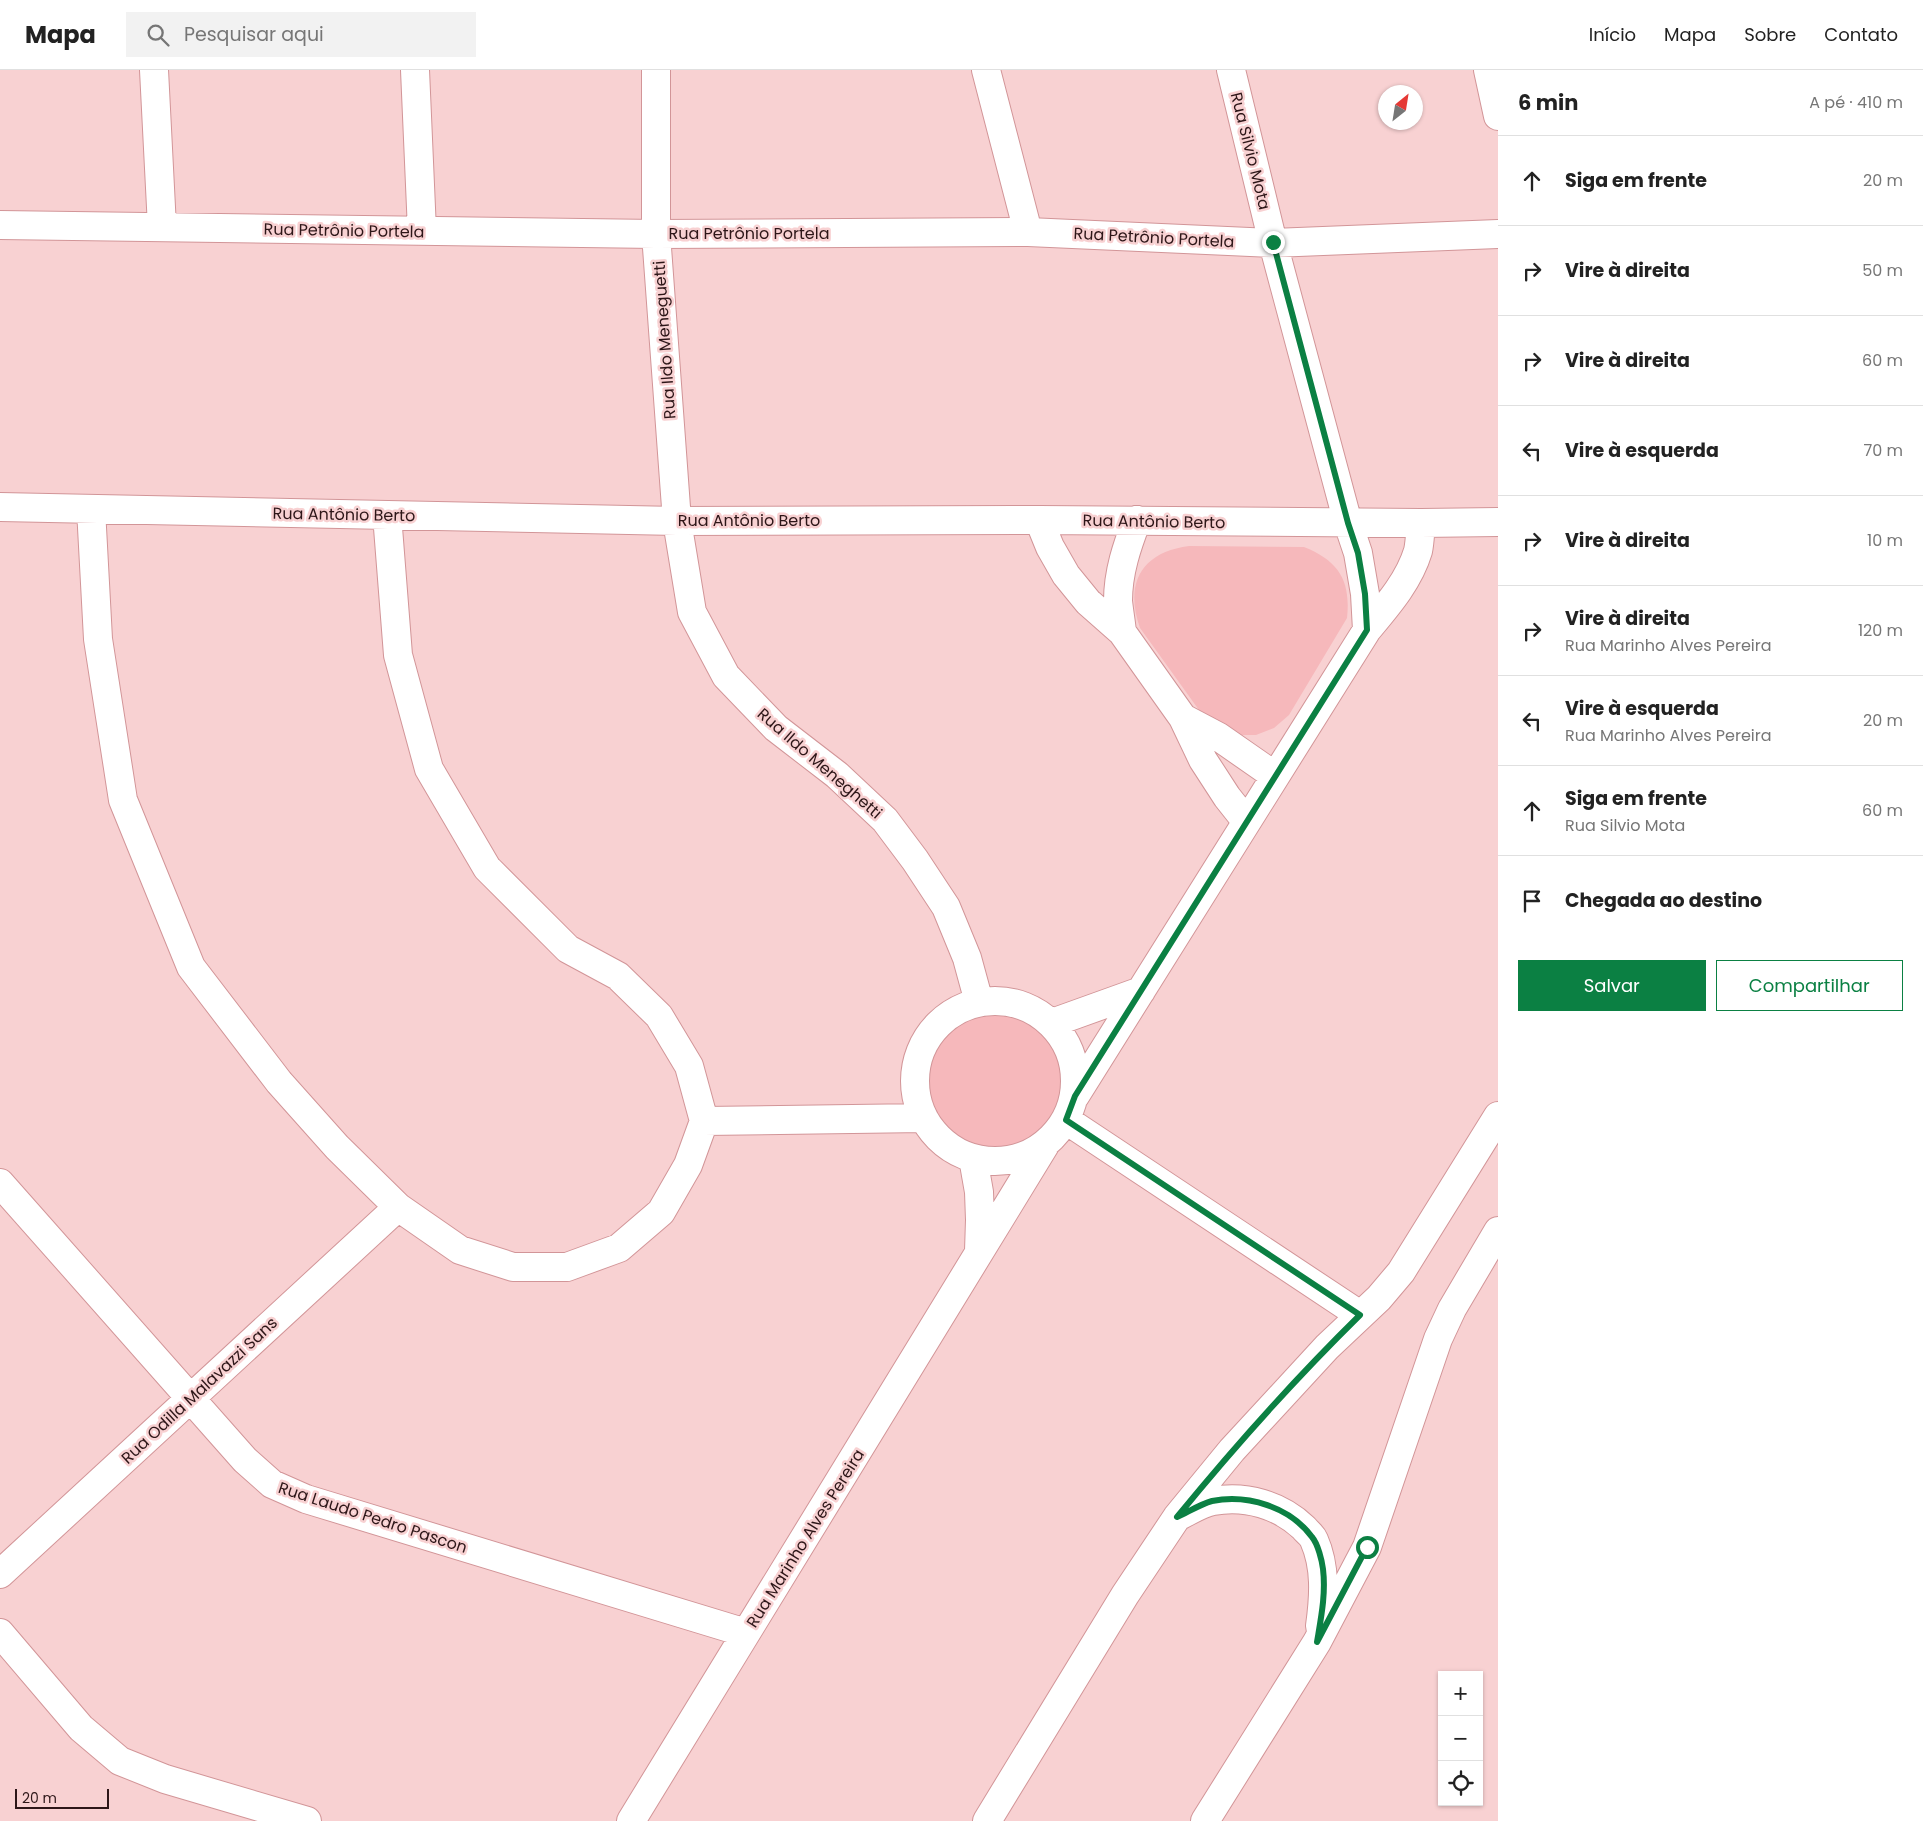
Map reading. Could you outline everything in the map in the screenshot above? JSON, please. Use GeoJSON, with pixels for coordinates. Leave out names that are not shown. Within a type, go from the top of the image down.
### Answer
{"type":"FeatureCollection","features":[{"type":"Feature","properties":{"kind":"street"},"geometry":{"type":"LineString","coordinates":[[154,70],[162,227]]}},
{"type":"Feature","properties":{"kind":"street"},"geometry":{"type":"LineString","coordinates":[[415,70],[422,231]]}},
{"type":"Feature","properties":{"kind":"street","name":"Rua Ildo Meneguetti"},"geometry":{"type":"LineString","coordinates":[[656,70],[656,234],[677,521]]}},
{"type":"Feature","properties":{"kind":"street"},"geometry":{"type":"LineString","coordinates":[[986,70],[1028,232]]}},
{"type":"Feature","properties":{"kind":"street","name":"Rua Silvio Mota"},"geometry":{"type":"LineString","coordinates":[[1231,70],[1273,242],[1348,523]]}},
{"type":"Feature","properties":{"kind":"street"},"geometry":{"type":"LineString","coordinates":[[1488,70],[1498,116]]}},
{"type":"Feature","properties":{"kind":"street","name":"Rua Petrônio Portela"},"geometry":{"type":"LineString","coordinates":[[0,225],[656,234],[1028,232],[1273,242],[1498,234]]}},
{"type":"Feature","properties":{"kind":"street","name":"Rua Antônio Berto"},"geometry":{"type":"LineString","coordinates":[[0,508],[677,521],[1137,520],[1348,523],[1498,522]]}},
{"type":"Feature","properties":{"kind":"street"},"geometry":{"type":"LineString","coordinates":[[90,509],[98,639],[123,800],[191,967],[278,1082],[336,1147],[398,1207],[460,1250],[512,1267],[567,1267],[618,1248],[661,1212],[688,1165],[704,1121],[688,1066],[659,1016],[618,976],[568,949],[487,868],[429,769],[398,655],[388,515]]}},
{"type":"Feature","properties":{"kind":"street"},"geometry":{"type":"LineString","coordinates":[[1040,520],[1050,547],[1066,575],[1088,602],[1122,632],[1183,718],[1202,760],[1246,821]]}},
{"type":"Feature","properties":{"kind":"street"},"geometry":{"type":"LineString","coordinates":[[1122,632],[1118,600],[1120,573],[1137,520]]}},
{"type":"Feature","properties":{"kind":"street","name":"Rua Ildo Meneghetti"},"geometry":{"type":"LineString","coordinates":[[677,521],[692,612],[726,676],[776,728],[837,775],[890,826],[916,860],[946,907],[967,958],[979,1002]]}},
{"type":"Feature","properties":{"kind":"street"},"geometry":{"type":"LineString","coordinates":[[1348,523],[1358,553],[1365,594],[1367,630]]}},
{"type":"Feature","properties":{"kind":"street"},"geometry":{"type":"LineString","coordinates":[[1071,1108],[1076,1076],[1072,1057],[1064,1039],[1052,1023],[1036,1011],[1018,1003],[999,1000],[979,1002],[961,1008],[945,1017],[932,1030],[922,1046],[916,1064],[914,1082],[917,1101],[932,1132],[944,1143],[958,1152],[973,1158],[997,1162],[1022,1157],[1045,1145],[1057,1133],[1141,990],[1246,821],[1367,630],[1390,602],[1408,575],[1418,550],[1421,523]]}},
{"type":"Feature","properties":{"kind":"street"},"geometry":{"type":"LineString","coordinates":[[1183,718],[1219,737],[1275,776]]}},
{"type":"Feature","properties":{"kind":"street"},"geometry":{"type":"LineString","coordinates":[[1052,1023],[1141,990]]}},
{"type":"Feature","properties":{"kind":"street"},"geometry":{"type":"LineString","coordinates":[[1071,1108],[1360,1315]]}},
{"type":"Feature","properties":{"kind":"street"},"geometry":{"type":"LineString","coordinates":[[987,1821],[1125,1595],[1177,1517],[1232,1450],[1327,1347],[1379,1298],[1402,1272],[1498,1116]]}},
{"type":"Feature","properties":{"kind":"street"},"geometry":{"type":"LineString","coordinates":[[704,1121],[924,1118]]}},
{"type":"Feature","properties":{"kind":"street","name":"Rua Marinho Alves Pereira"},"geometry":{"type":"LineString","coordinates":[[631,1821],[1045,1145]]}},
{"type":"Feature","properties":{"kind":"street","name":"Rua Marinho Alves Pereira"},"geometry":{"type":"LineString","coordinates":[[973,1158],[980,1192],[978,1255]]}},
{"type":"Feature","properties":{"kind":"street","name":"Rua Laudo Pedro Pascon"},"geometry":{"type":"LineString","coordinates":[[0,1183],[245,1460],[272,1484],[306,1499],[746,1633]]}},
{"type":"Feature","properties":{"kind":"street","name":"Rua Odilla Malavazzi Sans"},"geometry":{"type":"LineString","coordinates":[[0,1574],[398,1207]]}},
{"type":"Feature","properties":{"kind":"street"},"geometry":{"type":"LineString","coordinates":[[1205,1821],[1317,1642],[1367,1547],[1438,1339],[1452,1309],[1498,1231]]}},
{"type":"Feature","properties":{"kind":"street"},"geometry":{"type":"LineString","coordinates":[[1177,1517],[1211,1501],[1237,1499],[1265,1504],[1292,1516],[1314,1538],[1323,1568],[1323,1602],[1317,1642]]}},
{"type":"Feature","properties":{"kind":"street"},"geometry":{"type":"LineString","coordinates":[[0,1632],[81,1728],[120,1761],[165,1779],[300,1820]]}},
{"type":"Feature","properties":{"kind":"shaded area"},"geometry":{"type":"Polygon","coordinates":[[[1189,546],[1304,547],[1326,559],[1340,574],[1347,593],[1347,618],[1289,715],[1274,728],[1256,735],[1237,735],[1204,717],[1140,628],[1134,597],[1136,584],[1141,572],[1159,555],[1173,549],[1189,546]]]}},
{"type":"Feature","properties":{"kind":"shaded area"},"geometry":{"type":"Polygon","coordinates":[[[995,1015],[1008,1016],[1020,1020],[1042,1034],[1056,1056],[1060,1068],[1060,1094],[1056,1106],[1042,1128],[1020,1142],[1008,1146],[995,1147],[982,1146],[970,1142],[948,1128],[934,1106],[930,1094],[929,1081],[930,1068],[934,1056],[948,1034],[970,1020],[982,1016],[995,1015]]]}},
{"type":"Feature","properties":{"kind":"route"},"geometry":{"type":"LineString","coordinates":[[1273,242],[1348,523],[1358,553],[1365,594],[1367,630],[1075,1096],[1066,1120],[1360,1315],[1327,1347],[1232,1450],[1177,1517],[1211,1501],[1237,1499],[1265,1504],[1292,1516],[1314,1538],[1323,1568],[1323,1602],[1317,1642],[1367,1547]]}}]}
